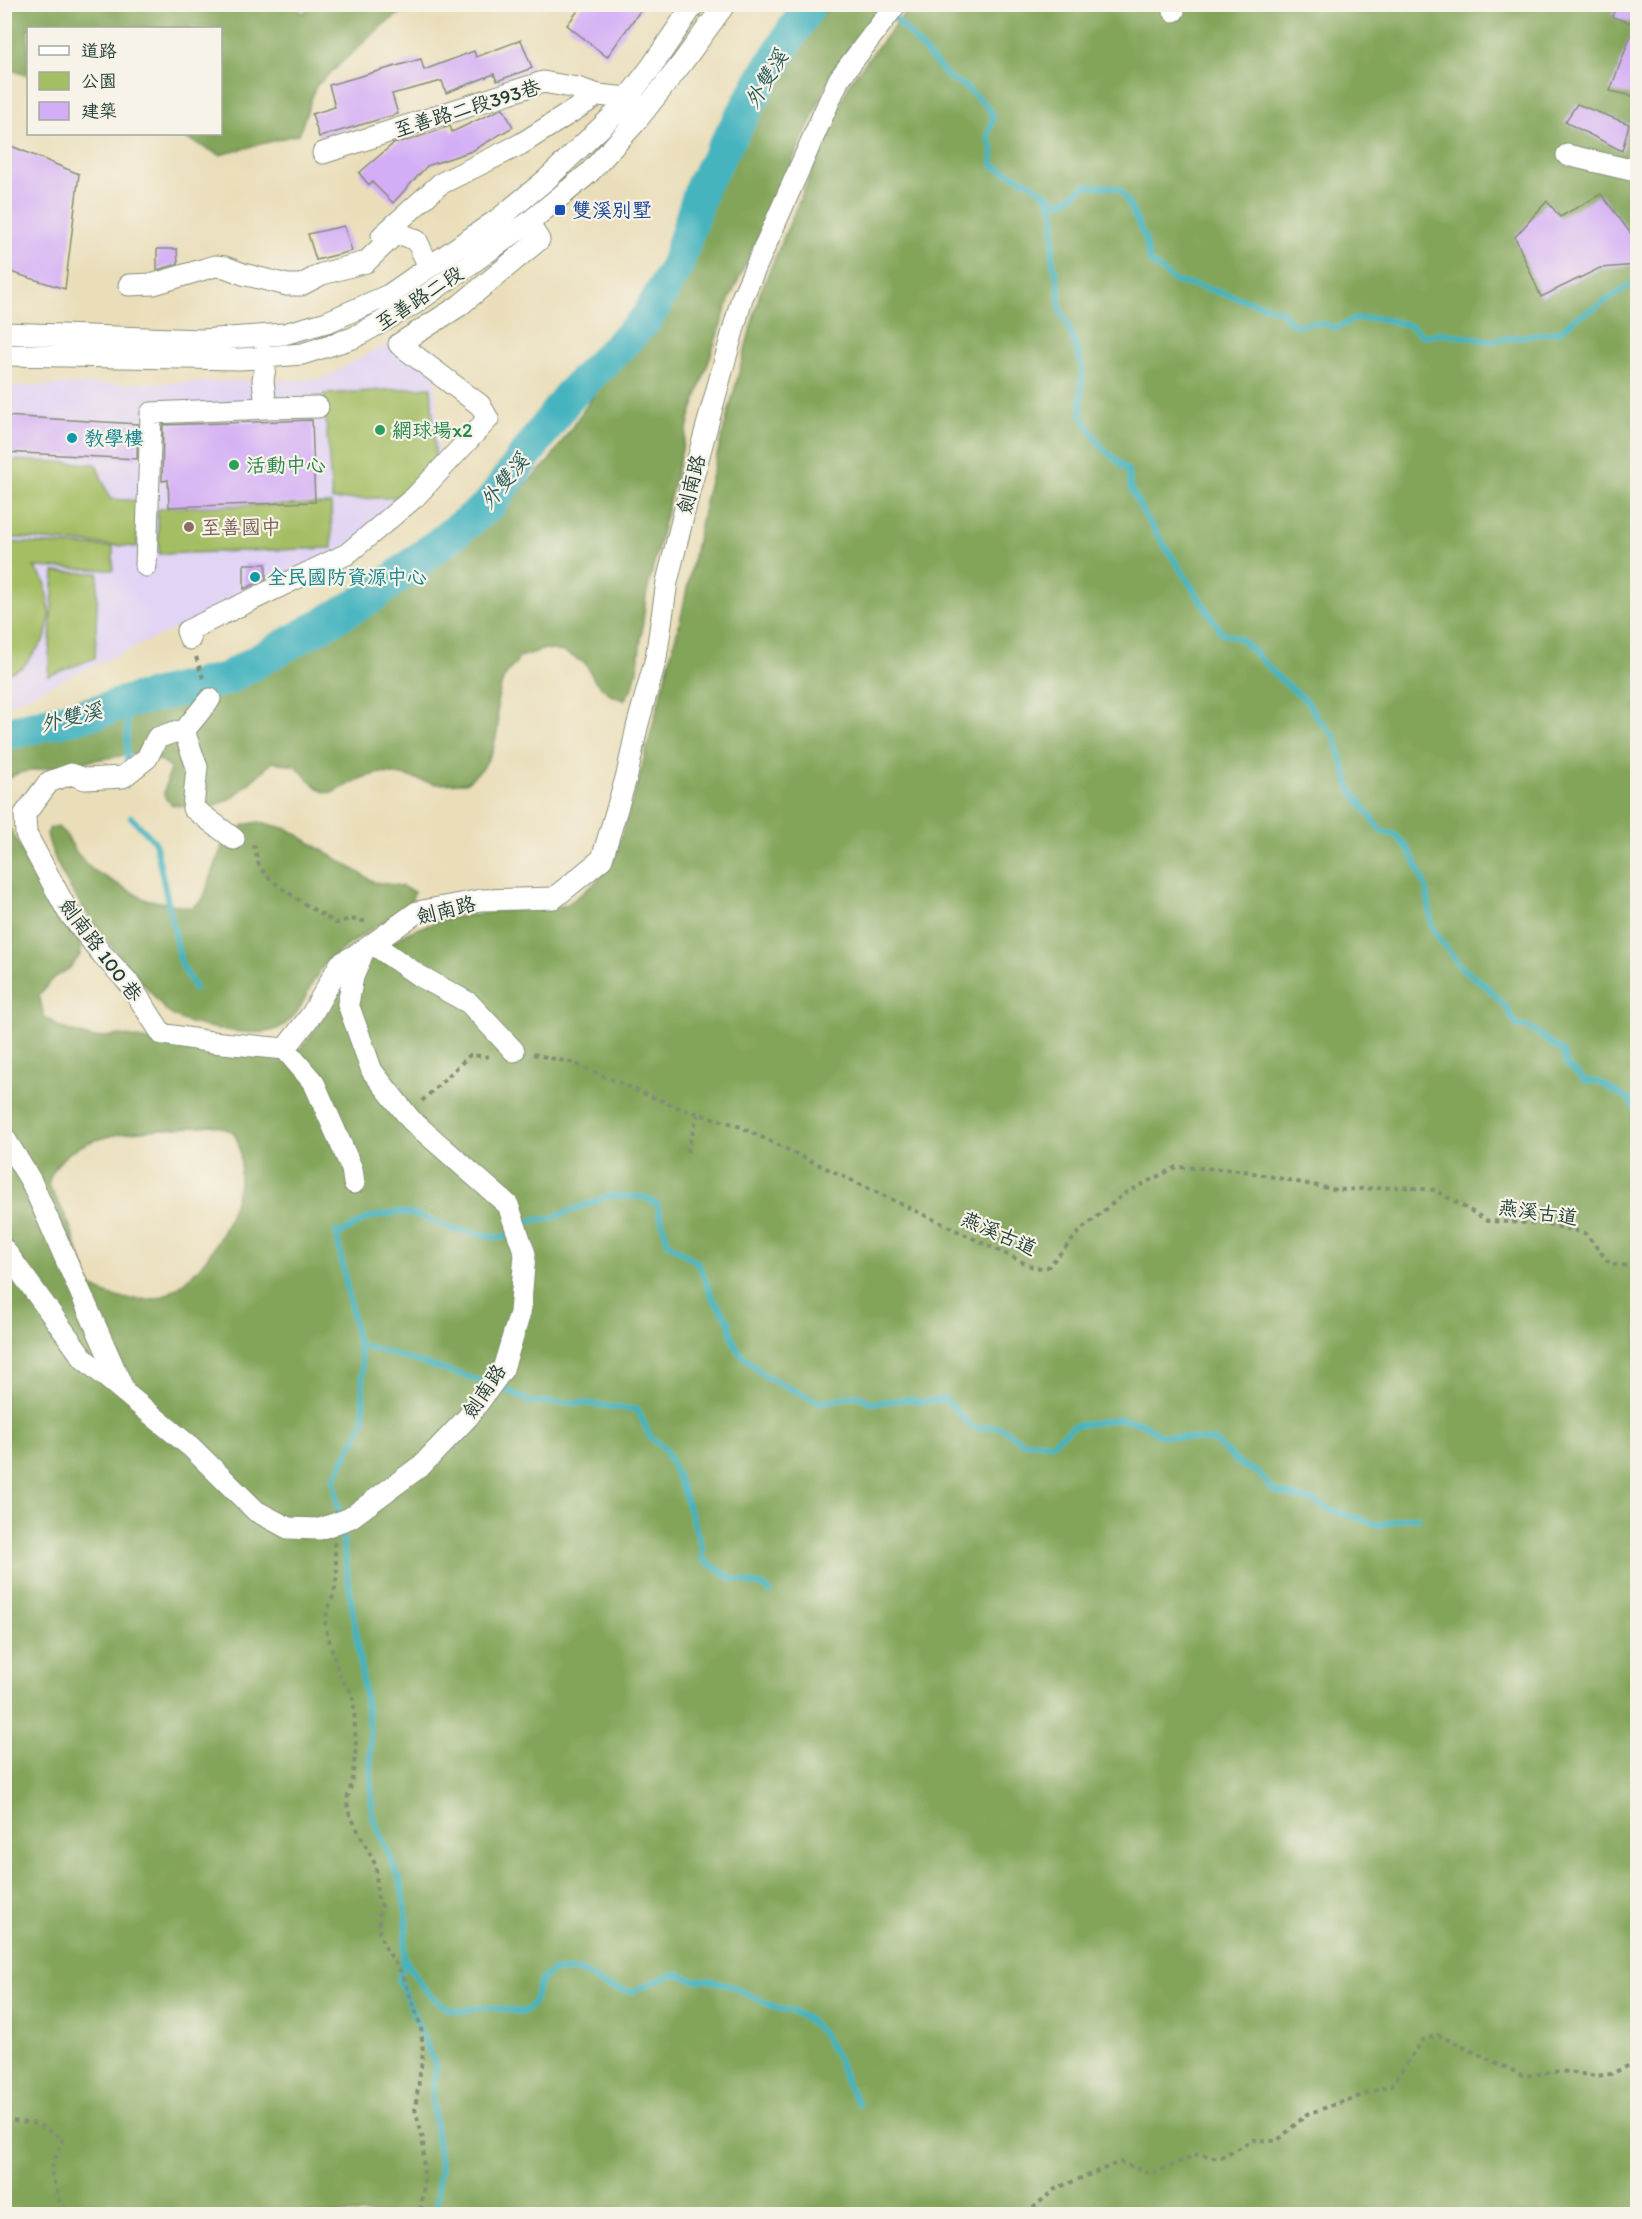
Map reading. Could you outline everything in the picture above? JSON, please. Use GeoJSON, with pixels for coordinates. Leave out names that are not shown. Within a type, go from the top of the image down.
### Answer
{"type":"FeatureCollection","features":[{"type":"Feature","properties":{"kind":"street","name":"至善路二段"},"geometry":{"type":"LineString","coordinates":[[4,333],[202,340],[284,333],[327,322],[389,295],[501,217],[547,179],[616,113],[652,66],[694,4]]}},
{"type":"Feature","properties":{"kind":"street","name":"至善路二段"},"geometry":{"type":"LineString","coordinates":[[4,355],[241,359],[302,354],[353,338],[414,304],[528,223],[590,173],[645,110],[725,4]]}},
{"type":"Feature","properties":{"kind":"street","name":"劍南路"},"geometry":{"type":"LineString","coordinates":[[4,1249],[84,1359],[192,1448],[256,1511],[288,1528],[320,1529],[339,1522],[422,1466],[468,1417],[503,1369],[520,1313],[525,1254],[508,1205],[411,1120],[372,1071],[348,1004],[353,977],[368,947],[417,912],[481,900],[554,898],[602,859],[627,775],[637,727],[656,658],[668,582],[690,488],[742,298],[839,79],[896,4]]}},
{"type":"Feature","properties":{"kind":"street","name":"至善路二段393巷"},"geometry":{"type":"LineString","coordinates":[[323,153],[543,82],[577,88],[598,95],[628,98],[645,110]]}},
{"type":"Feature","properties":{"kind":"street"},"geometry":{"type":"LineString","coordinates":[[312,264],[361,254],[440,184],[521,144],[598,95]]}},
{"type":"Feature","properties":{"kind":"street"},"geometry":{"type":"LineString","coordinates":[[1567,155],[1631,170],[1638,163]]}},
{"type":"Feature","properties":{"kind":"street"},"geometry":{"type":"LineString","coordinates":[[190,639],[187,631],[347,554],[415,497],[488,419],[480,405],[399,344],[459,306],[539,240],[528,223]]}},
{"type":"Feature","properties":{"kind":"street"},"geometry":{"type":"LineString","coordinates":[[129,285],[154,284],[214,266],[225,267],[287,285],[301,285],[322,274],[366,262],[392,237],[402,234],[417,241],[429,267]]}},
{"type":"Feature","properties":{"kind":"street"},"geometry":{"type":"LineString","coordinates":[[266,408],[263,380],[267,356]]}},
{"type":"Feature","properties":{"kind":"street"},"geometry":{"type":"LineString","coordinates":[[146,566],[151,413],[318,407]]}},
{"type":"Feature","properties":{"kind":"street"},"geometry":{"type":"LineString","coordinates":[[210,699],[184,731],[197,767],[193,808],[234,839]]}},
{"type":"Feature","properties":{"kind":"street","name":"劍南路 100 巷"},"geometry":{"type":"LineString","coordinates":[[184,731],[157,738],[147,758],[123,777],[85,779],[71,774],[49,782],[25,814],[26,834],[68,912],[102,954],[129,982],[162,1034],[212,1042],[285,1048]]}},
{"type":"Feature","properties":{"kind":"street"},"geometry":{"type":"LineString","coordinates":[[354,1183],[352,1169],[314,1083],[285,1048],[312,1014],[340,964],[368,947],[469,1003],[514,1051]]}},
{"type":"Feature","properties":{"kind":"street"},"geometry":{"type":"LineString","coordinates":[[4,1137],[31,1181],[124,1392]]}},
{"type":"Feature","properties":{"kind":"path"},"geometry":{"type":"LineString","coordinates":[[190,639],[210,699]]}},
{"type":"Feature","properties":{"kind":"path"},"geometry":{"type":"LineString","coordinates":[[234,839],[255,847],[260,867],[271,880],[336,923],[350,919],[377,924],[368,947]]}},
{"type":"Feature","properties":{"kind":"path","name":"燕溪古道"},"geometry":{"type":"LineString","coordinates":[[416,1107],[470,1055],[496,1057],[514,1051],[573,1063],[676,1107],[736,1125],[1035,1268],[1048,1267],[1082,1229],[1125,1193],[1176,1167],[1239,1170],[1337,1190],[1402,1187],[1435,1190],[1488,1221],[1546,1224],[1585,1233],[1610,1264],[1638,1267]]}},
{"type":"Feature","properties":{"kind":"path"},"geometry":{"type":"LineString","coordinates":[[687,1152],[698,1114]]}},
{"type":"Feature","properties":{"kind":"path"},"geometry":{"type":"LineString","coordinates":[[339,1522],[337,1574],[325,1626],[339,1674],[352,1694],[354,1705],[356,1747],[352,1782],[347,1799],[348,1811],[376,1866],[377,1896],[382,1906],[378,1917],[379,1933],[403,1975],[421,2027],[423,2053],[415,2109],[423,2139],[424,2185],[420,2214]]}},
{"type":"Feature","properties":{"kind":"path"},"geometry":{"type":"LineString","coordinates":[[1026,2214],[1055,2189],[1120,2162],[1151,2174],[1198,2154],[1220,2158],[1254,2140],[1276,2141],[1307,2114],[1392,2085],[1423,2040],[1438,2036],[1524,2076],[1561,2071],[1596,2076],[1611,2074],[1638,2061]]}},
{"type":"Feature","properties":{"kind":"path"},"geometry":{"type":"LineString","coordinates":[[4,2120],[37,2124],[63,2138],[51,2170],[60,2203],[70,2214]]}},
{"type":"Feature","properties":{"kind":"shaded area","name":"至善國中"},"geometry":{"type":"Polygon","coordinates":[[[405,334],[435,371],[440,467],[344,552],[5,706],[4,385],[322,379],[405,334]]]}},
{"type":"Feature","properties":{"kind":"green space"},"geometry":{"type":"Polygon","coordinates":[[[289,4],[304,13],[310,5],[414,5],[385,23],[316,86],[299,134],[220,155],[179,135],[222,135],[222,27],[27,27],[27,76],[12,70],[5,72],[5,5],[289,4]]]}},
{"type":"Feature","properties":{"kind":"green space"},"geometry":{"type":"Polygon","coordinates":[[[832,5],[886,5],[833,72],[729,300],[690,417],[646,596],[638,665],[633,687],[624,700],[611,695],[595,681],[585,663],[564,652],[545,649],[520,657],[503,679],[497,702],[498,727],[493,750],[483,768],[466,783],[435,784],[402,775],[380,773],[362,778],[332,793],[316,787],[296,766],[273,762],[233,797],[208,809],[173,805],[166,799],[164,793],[170,768],[162,761],[137,753],[18,773],[5,781],[5,745],[227,688],[288,659],[370,613],[495,515],[549,461],[602,383],[641,342],[678,285],[727,170],[751,121],[812,25],[832,5]]]}},
{"type":"Feature","properties":{"kind":"green space"},"geometry":{"type":"Polygon","coordinates":[[[911,5],[1637,5],[1637,2214],[5,2214],[4,807],[9,827],[56,911],[80,942],[80,955],[70,968],[54,978],[39,995],[44,1016],[61,1028],[93,1038],[121,1035],[180,1046],[277,1058],[301,1049],[326,1014],[338,990],[379,950],[409,932],[448,918],[507,910],[548,910],[568,904],[594,884],[613,861],[637,786],[682,613],[706,497],[760,293],[850,82],[911,5]],[[210,1125],[142,1131],[93,1141],[72,1151],[57,1165],[48,1185],[69,1224],[86,1276],[91,1285],[99,1291],[124,1298],[160,1297],[184,1282],[212,1251],[231,1212],[237,1191],[240,1153],[236,1136],[232,1132],[210,1125]]]}},
{"type":"Feature","properties":{"kind":"green space","name":"網球場x2"},"geometry":{"type":"Polygon","coordinates":[[[431,387],[436,465],[403,497],[332,500],[324,394],[431,387]]]}},
{"type":"Feature","properties":{"kind":"green space"},"geometry":{"type":"Polygon","coordinates":[[[11,460],[96,464],[110,499],[140,501],[137,547],[6,537],[11,460]]]}},
{"type":"Feature","properties":{"kind":"green space"},"geometry":{"type":"Polygon","coordinates":[[[331,504],[332,548],[159,554],[157,510],[169,507],[331,504]]]}},
{"type":"Feature","properties":{"kind":"green space"},"geometry":{"type":"Polygon","coordinates":[[[5,542],[113,547],[113,570],[34,567],[45,581],[50,616],[45,639],[23,667],[5,675],[5,542]]]}},
{"type":"Feature","properties":{"kind":"green space"},"geometry":{"type":"Polygon","coordinates":[[[54,572],[98,573],[95,658],[48,676],[54,572]]]}},
{"type":"Feature","properties":{"kind":"green space"},"geometry":{"type":"Polygon","coordinates":[[[259,822],[288,829],[374,882],[401,886],[414,892],[411,902],[346,946],[326,963],[319,971],[293,1017],[274,1030],[265,1032],[207,1027],[172,1015],[162,1006],[88,916],[62,874],[47,834],[50,828],[58,827],[91,869],[144,899],[192,908],[203,899],[222,847],[244,825],[259,822]]]}},
{"type":"Feature","properties":{"kind":"building"},"geometry":{"type":"Polygon","coordinates":[[[583,4],[645,4],[607,57],[567,25],[583,4]]]}},
{"type":"Feature","properties":{"kind":"building"},"geometry":{"type":"Polygon","coordinates":[[[1617,4],[1638,4],[1638,97],[1610,91],[1635,24],[1612,17],[1617,4]]]}},
{"type":"Feature","properties":{"kind":"building"},"geometry":{"type":"Polygon","coordinates":[[[521,40],[532,68],[497,81],[494,74],[446,93],[442,81],[392,94],[398,114],[319,137],[312,114],[335,107],[329,85],[421,59],[424,70],[474,51],[476,57],[521,40]]]}},
{"type":"Feature","properties":{"kind":"building"},"geometry":{"type":"Polygon","coordinates":[[[1577,104],[1629,124],[1622,151],[1565,122],[1577,104]]]}},
{"type":"Feature","properties":{"kind":"building"},"geometry":{"type":"Polygon","coordinates":[[[503,108],[513,127],[472,151],[427,166],[393,203],[372,182],[369,185],[359,173],[393,144],[450,126],[452,132],[503,108]]]}},
{"type":"Feature","properties":{"kind":"building"},"geometry":{"type":"Polygon","coordinates":[[[4,143],[79,174],[65,289],[4,270],[4,143]]]}},
{"type":"Feature","properties":{"kind":"building"},"geometry":{"type":"Polygon","coordinates":[[[1601,194],[1638,243],[1638,265],[1600,268],[1541,297],[1515,237],[1547,201],[1560,217],[1601,194]]]}},
{"type":"Feature","properties":{"kind":"building"},"geometry":{"type":"Polygon","coordinates":[[[344,226],[352,251],[316,260],[308,234],[344,226]]]}},
{"type":"Feature","properties":{"kind":"building"},"geometry":{"type":"Polygon","coordinates":[[[157,249],[177,249],[178,264],[157,270],[157,249]]]}},
{"type":"Feature","properties":{"kind":"building","name":"教學樓"},"geometry":{"type":"Polygon","coordinates":[[[4,416],[138,424],[137,459],[4,452],[4,416]]]}},
{"type":"Feature","properties":{"kind":"building","name":"活動中心"},"geometry":{"type":"Polygon","coordinates":[[[312,420],[315,502],[169,507],[168,480],[162,481],[163,425],[312,420]]]}},
{"type":"Feature","properties":{"kind":"building","name":"全民國防資源中心"},"geometry":{"type":"Polygon","coordinates":[[[244,564],[266,564],[266,579],[244,589],[244,564]]]}},
{"type":"Feature","properties":{"kind":"waterway","name":"外雙溪"},"geometry":{"type":"LineString","coordinates":[[4,734],[226,679],[371,597],[489,505],[568,397],[647,318],[677,265],[702,186],[767,72],[810,4]]}},
{"type":"Feature","properties":{"kind":"waterway"},"geometry":{"type":"LineString","coordinates":[[882,4],[950,79],[963,85],[989,108],[993,117],[988,137],[993,150],[992,165],[1032,184],[1043,192],[1055,212],[1052,259],[1058,280],[1060,310],[1069,327],[1082,366],[1081,415],[1100,445],[1128,471],[1131,489],[1144,514],[1222,633],[1241,639],[1281,680],[1308,702],[1316,716],[1335,737],[1350,788],[1381,831],[1395,835],[1405,845],[1415,861],[1427,891],[1431,924],[1437,936],[1460,966],[1485,985],[1506,1007],[1517,1026],[1529,1027],[1563,1052],[1566,1064],[1586,1081],[1599,1082],[1629,1100],[1638,1112]]}},
{"type":"Feature","properties":{"kind":"waterway"},"geometry":{"type":"LineString","coordinates":[[1045,193],[1059,203],[1085,186],[1113,187],[1121,191],[1146,240],[1149,261],[1176,282],[1198,286],[1282,311],[1287,319],[1297,326],[1316,323],[1336,328],[1355,319],[1377,318],[1405,324],[1420,334],[1428,336],[1441,333],[1491,341],[1561,331],[1576,317],[1588,312],[1638,280]]}},
{"type":"Feature","properties":{"kind":"waterway"},"geometry":{"type":"LineString","coordinates":[[127,702],[127,764]]}},
{"type":"Feature","properties":{"kind":"waterway"},"geometry":{"type":"LineString","coordinates":[[131,817],[155,842],[181,963],[195,989]]}},
{"type":"Feature","properties":{"kind":"waterway"},"geometry":{"type":"LineString","coordinates":[[521,1227],[532,1220],[549,1219],[609,1196],[644,1197],[657,1204],[668,1243],[698,1263],[713,1299],[729,1321],[731,1334],[738,1351],[766,1377],[821,1403],[856,1395],[873,1403],[907,1399],[921,1402],[945,1399],[970,1425],[979,1429],[992,1426],[1002,1428],[1021,1442],[1052,1443],[1074,1426],[1119,1419],[1142,1423],[1159,1435],[1214,1441],[1241,1465],[1259,1473],[1273,1491],[1316,1502],[1328,1509],[1379,1525],[1410,1517],[1418,1518]]}},
{"type":"Feature","properties":{"kind":"waterway"},"geometry":{"type":"LineString","coordinates":[[338,1235],[368,1218],[398,1212],[420,1216],[453,1229],[501,1238],[512,1232]]}},
{"type":"Feature","properties":{"kind":"waterway"},"geometry":{"type":"LineString","coordinates":[[336,1231],[362,1365],[364,1422],[334,1479],[370,1732],[372,1815],[401,1883],[407,1918],[404,1958],[399,1980],[436,2067],[432,2099],[440,2165],[436,2214]]}},
{"type":"Feature","properties":{"kind":"waterway"},"geometry":{"type":"LineString","coordinates":[[359,1344],[501,1387],[530,1402],[583,1403],[638,1410],[650,1437],[665,1449],[680,1483],[702,1547],[703,1560],[731,1578],[763,1586],[770,1592]]}},
{"type":"Feature","properties":{"kind":"waterway"},"geometry":{"type":"LineString","coordinates":[[405,1959],[428,1993],[441,2004],[455,2011],[487,2008],[523,2012],[531,2006],[541,1982],[552,1971],[581,1971],[603,1985],[631,1992],[671,1975],[679,1974],[693,1980],[708,1980],[726,1984],[777,2008],[806,2018],[823,2034],[838,2059],[846,2083],[859,2104]]}},
{"type":"Feature","properties":{"kind":"place","name":"雙溪別墅"},"geometry":{"type":"Point","coordinates":[560,210]}},
{"type":"Feature","properties":{"kind":"place","name":"網球場x2"},"geometry":{"type":"Point","coordinates":[380,430]}},
{"type":"Feature","properties":{"kind":"place","name":"教學樓"},"geometry":{"type":"Point","coordinates":[72,438]}},
{"type":"Feature","properties":{"kind":"place","name":"活動中心"},"geometry":{"type":"Point","coordinates":[234,465]}},
{"type":"Feature","properties":{"kind":"place","name":"至善國中"},"geometry":{"type":"Point","coordinates":[189,527]}},
{"type":"Feature","properties":{"kind":"place","name":"全民國防資源中心"},"geometry":{"type":"Point","coordinates":[255,577]}}]}
